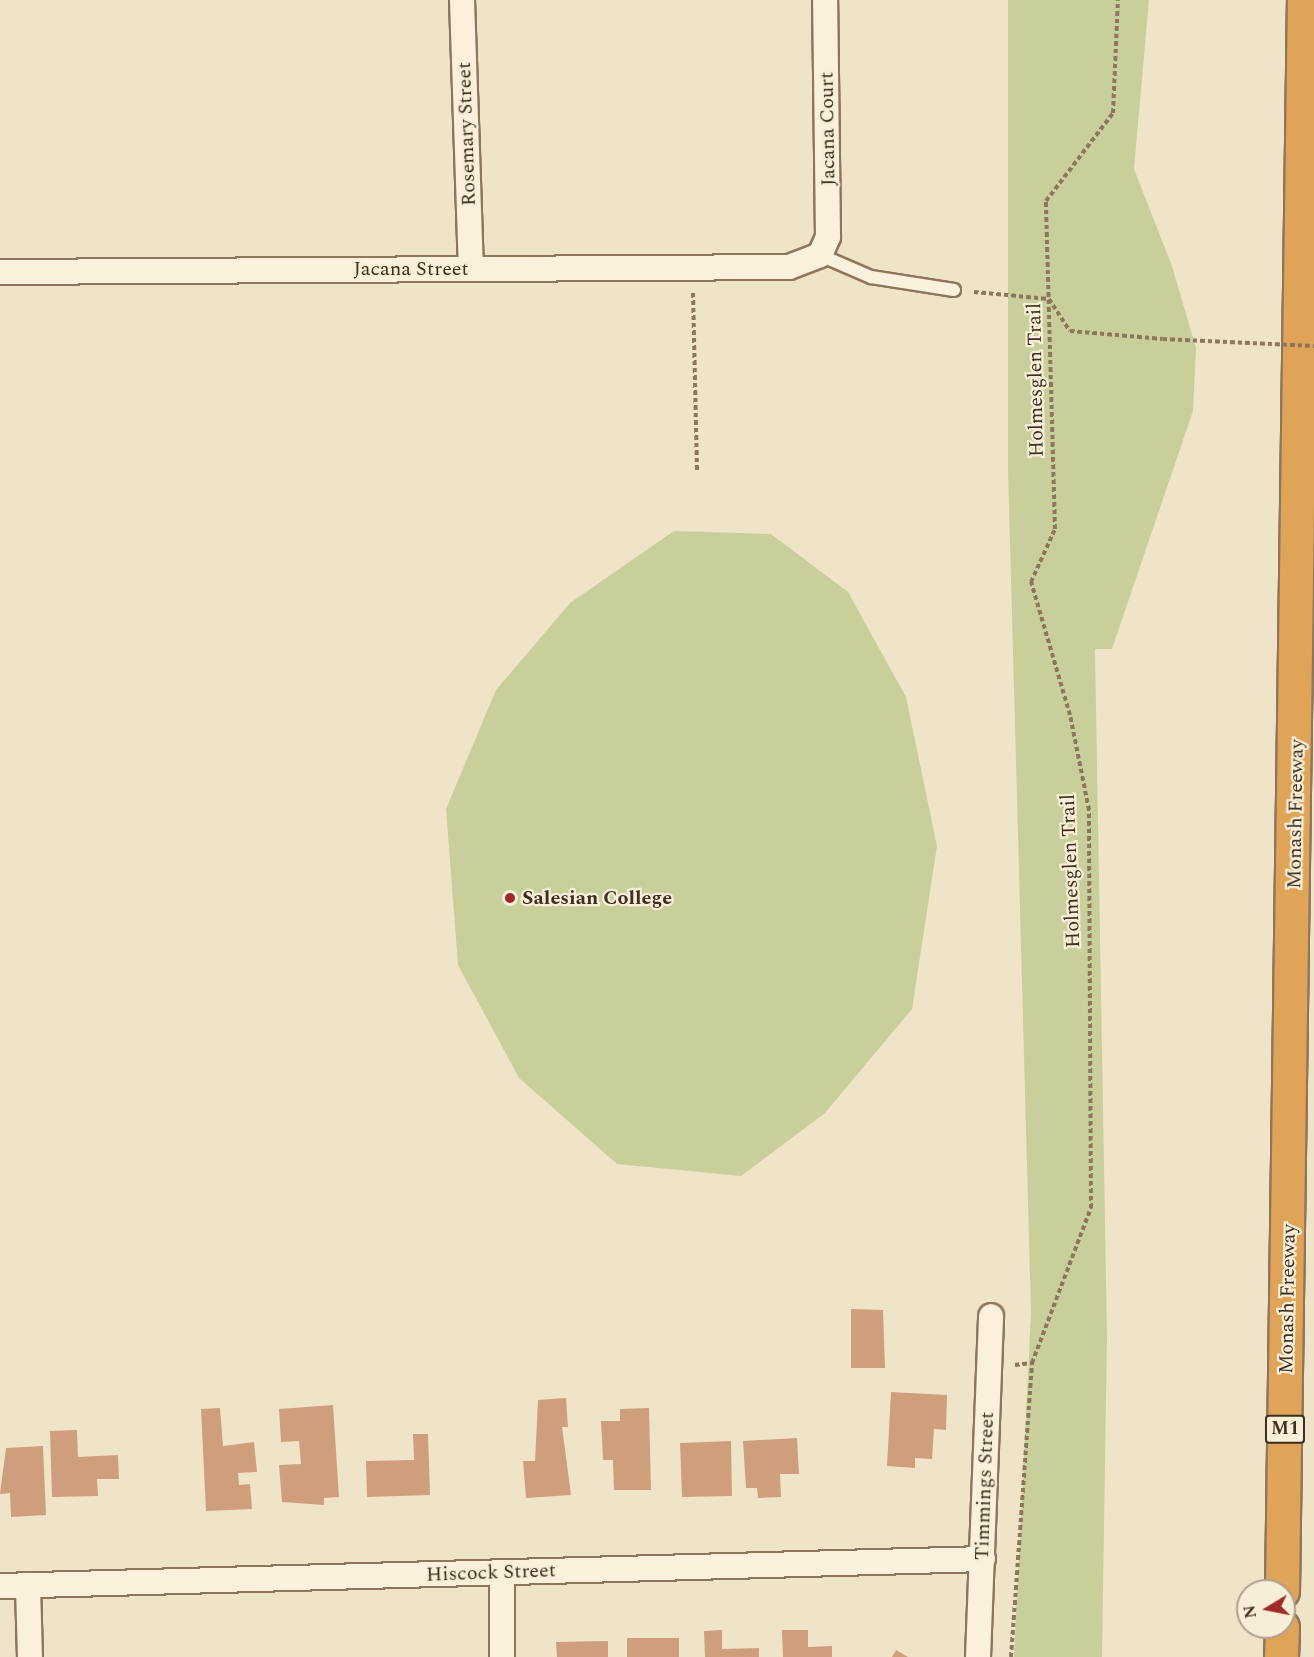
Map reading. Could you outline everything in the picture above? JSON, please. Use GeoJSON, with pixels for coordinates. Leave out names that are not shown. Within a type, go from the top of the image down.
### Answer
{"type":"FeatureCollection","features":[{"type":"Feature","properties":{"kind":"highway","name":"Monash Freeway"},"geometry":{"type":"LineString","coordinates":[[1282,1579],[1304,0]]}},
{"type":"Feature","properties":{"kind":"highway"},"geometry":{"type":"LineString","coordinates":[[1281,1657],[1282,1639]]}},
{"type":"Feature","properties":{"kind":"street","name":"Rosemary Street"},"geometry":{"type":"LineString","coordinates":[[462,0],[471,268]]}},
{"type":"Feature","properties":{"kind":"street","name":"Jacana Court"},"geometry":{"type":"LineString","coordinates":[[820,255],[829,228],[825,0]]}},
{"type":"Feature","properties":{"kind":"street","name":"Jacana Street"},"geometry":{"type":"LineString","coordinates":[[0,272],[789,267],[820,255]]}},
{"type":"Feature","properties":{"kind":"street","name":"Timmings Street"},"geometry":{"type":"LineString","coordinates":[[978,1657],[992,1316]]}},
{"type":"Feature","properties":{"kind":"street","name":"Hiscock Street"},"geometry":{"type":"LineString","coordinates":[[0,1586],[983,1559]]}},
{"type":"Feature","properties":{"kind":"street"},"geometry":{"type":"LineString","coordinates":[[502,1573],[502,1657]]}},
{"type":"Feature","properties":{"kind":"street"},"geometry":{"type":"LineString","coordinates":[[28,1586],[30,1657]]}},
{"type":"Feature","properties":{"kind":"lane"},"geometry":{"type":"LineString","coordinates":[[820,255],[855,273],[954,290]]}},
{"type":"Feature","properties":{"kind":"path","name":"Holmesglen Trail"},"geometry":{"type":"LineString","coordinates":[[1011,1657],[1032,1363],[1091,1208],[1089,810],[1070,715],[1031,582],[1054,529],[1046,201],[1113,113],[1118,0]]}},
{"type":"Feature","properties":{"kind":"path"},"geometry":{"type":"LineString","coordinates":[[693,268],[698,473]]}},
{"type":"Feature","properties":{"kind":"path"},"geometry":{"type":"LineString","coordinates":[[954,290],[1049,299],[1070,331],[1163,339],[1314,346]]}},
{"type":"Feature","properties":{"kind":"green space"},"geometry":{"type":"Polygon","coordinates":[[[1008,0],[1149,0],[1134,169],[1172,266],[1196,348],[1193,411],[1112,649],[1095,649],[1107,1336],[1102,1657],[1014,1657],[1031,1313],[1008,469],[1008,0]]]}},
{"type":"Feature","properties":{"kind":"green space"},"geometry":{"type":"Polygon","coordinates":[[[674,531],[771,534],[848,592],[906,697],[937,846],[912,1009],[825,1113],[741,1176],[617,1164],[519,1078],[458,965],[446,809],[496,690],[570,603],[674,531]]]}},
{"type":"Feature","properties":{"kind":"building"},"geometry":{"type":"Polygon","coordinates":[[[851,1309],[883,1310],[885,1368],[851,1368],[851,1309]]]}},
{"type":"Feature","properties":{"kind":"building"},"geometry":{"type":"Polygon","coordinates":[[[891,1392],[947,1395],[946,1430],[934,1429],[932,1459],[915,1458],[915,1468],[887,1466],[891,1392]]]}},
{"type":"Feature","properties":{"kind":"building"},"geometry":{"type":"Polygon","coordinates":[[[566,1398],[568,1427],[562,1427],[571,1495],[526,1498],[523,1461],[535,1461],[538,1400],[566,1398]]]}},
{"type":"Feature","properties":{"kind":"building"},"geometry":{"type":"Polygon","coordinates":[[[333,1405],[339,1497],[324,1498],[324,1505],[282,1502],[279,1465],[301,1464],[299,1441],[281,1442],[279,1409],[333,1405]]]}},
{"type":"Feature","properties":{"kind":"building"},"geometry":{"type":"Polygon","coordinates":[[[220,1408],[223,1446],[254,1442],[257,1472],[238,1473],[239,1485],[250,1484],[252,1509],[206,1511],[201,1409],[220,1408]]]}},
{"type":"Feature","properties":{"kind":"building"},"geometry":{"type":"Polygon","coordinates":[[[649,1408],[651,1490],[614,1490],[613,1460],[603,1460],[601,1421],[620,1421],[620,1409],[649,1408]]]}},
{"type":"Feature","properties":{"kind":"building"},"geometry":{"type":"Polygon","coordinates":[[[77,1430],[78,1457],[118,1455],[119,1479],[97,1479],[98,1496],[52,1497],[50,1431],[77,1430]]]}},
{"type":"Feature","properties":{"kind":"building"},"geometry":{"type":"Polygon","coordinates":[[[413,1434],[428,1434],[430,1495],[367,1497],[366,1461],[414,1460],[413,1434]]]}},
{"type":"Feature","properties":{"kind":"building"},"geometry":{"type":"Polygon","coordinates":[[[797,1438],[799,1474],[780,1474],[781,1497],[758,1498],[757,1488],[746,1488],[743,1441],[797,1438]]]}},
{"type":"Feature","properties":{"kind":"building"},"geometry":{"type":"Polygon","coordinates":[[[731,1441],[732,1496],[682,1497],[680,1443],[731,1441]]]}},
{"type":"Feature","properties":{"kind":"building"},"geometry":{"type":"Polygon","coordinates":[[[43,1446],[46,1515],[11,1517],[10,1493],[0,1494],[6,1448],[43,1446]]]}},
{"type":"Feature","properties":{"kind":"building"},"geometry":{"type":"Polygon","coordinates":[[[722,1630],[722,1649],[759,1648],[759,1657],[705,1657],[704,1631],[722,1630]]]}},
{"type":"Feature","properties":{"kind":"building"},"geometry":{"type":"Polygon","coordinates":[[[782,1630],[808,1630],[808,1647],[832,1646],[832,1657],[783,1657],[782,1630]]]}},
{"type":"Feature","properties":{"kind":"building"},"geometry":{"type":"Polygon","coordinates":[[[627,1638],[679,1638],[679,1657],[627,1657],[627,1638]]]}},
{"type":"Feature","properties":{"kind":"building"},"geometry":{"type":"Polygon","coordinates":[[[608,1641],[608,1657],[557,1657],[556,1642],[608,1641]]]}},
{"type":"Feature","properties":{"kind":"building"},"geometry":{"type":"Polygon","coordinates":[[[896,1650],[908,1657],[892,1657],[896,1650]]]}},
{"type":"Feature","properties":{"kind":"place","name":"Salesian College"},"geometry":{"type":"Point","coordinates":[510,898]}}]}
